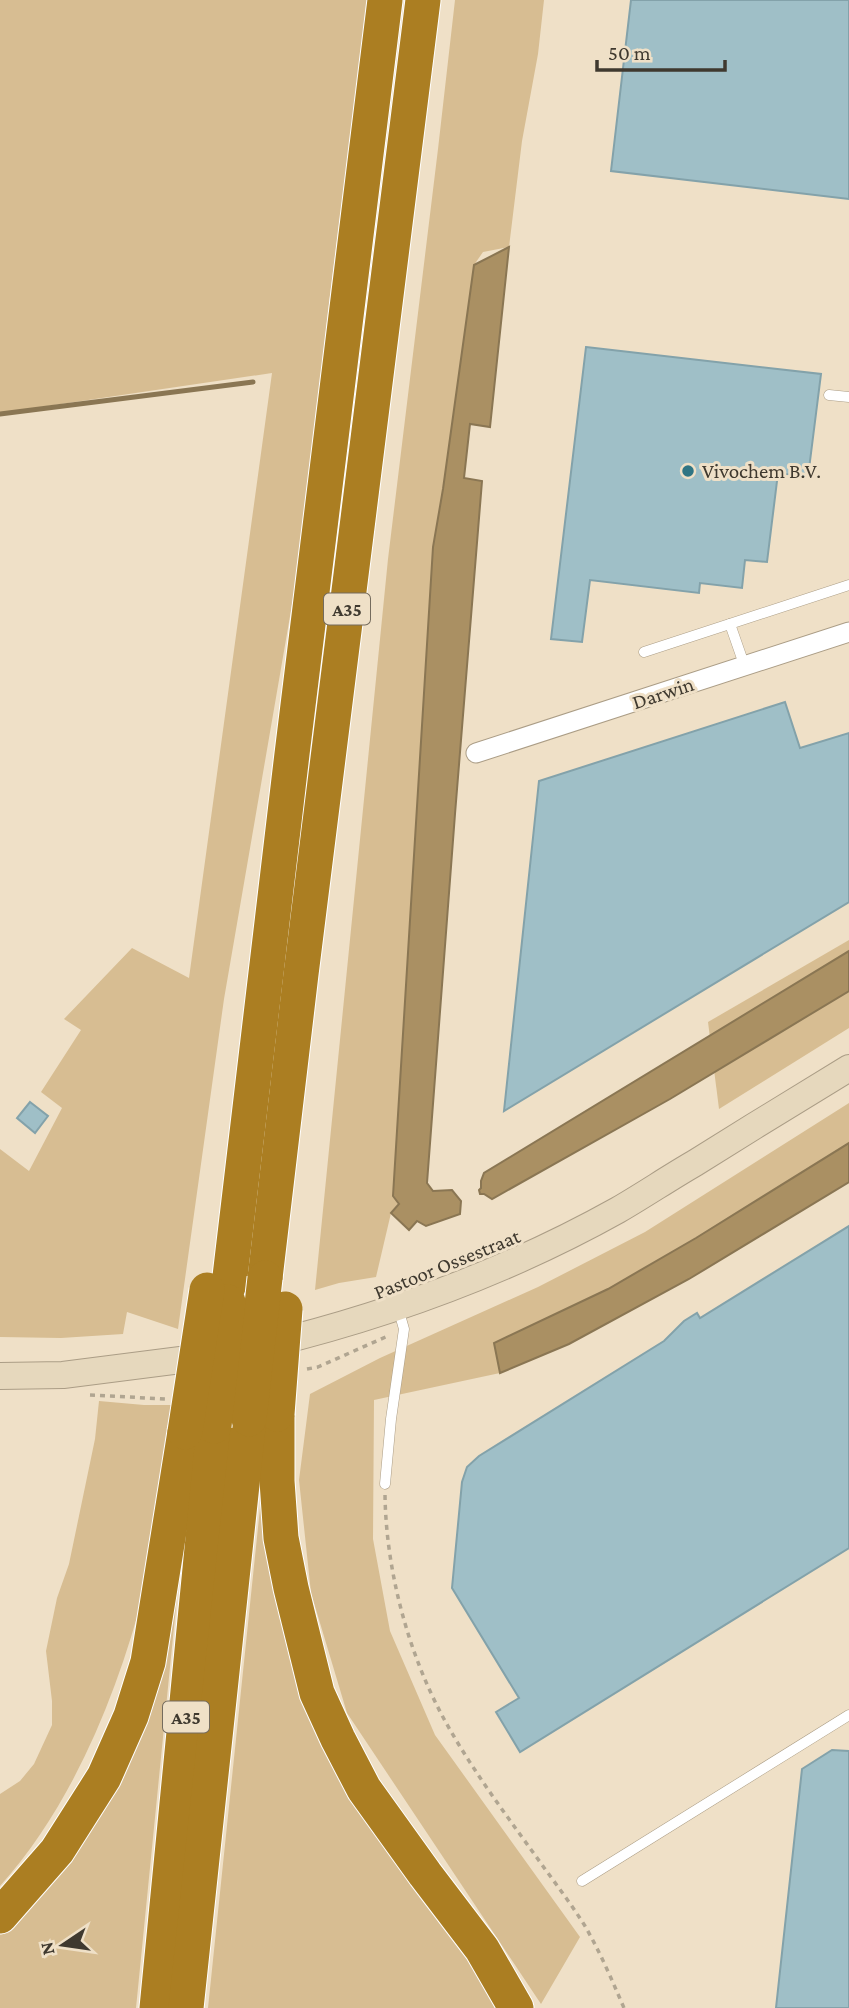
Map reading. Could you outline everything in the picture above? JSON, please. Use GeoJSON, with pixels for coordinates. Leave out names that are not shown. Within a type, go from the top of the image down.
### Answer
{"type":"FeatureCollection","features":[{"type":"Feature","properties":{"kind":"highway","name":"A35"},"geometry":{"type":"LineString","coordinates":[[157,2008],[200,1429],[218,1287],[234,1242],[385,0]]}},
{"type":"Feature","properties":{"kind":"highway","name":"A35"},"geometry":{"type":"LineString","coordinates":[[186,2008],[263,1416],[277,1275],[293,1046],[423,0]]}},
{"type":"Feature","properties":{"kind":"highway","name":"A35"},"geometry":{"type":"LineString","coordinates":[[263,1416],[277,1480],[281,1538],[293,1600],[317,1693],[365,1789],[482,1949],[516,2008]]}},
{"type":"Feature","properties":{"kind":"highway","name":"A35"},"geometry":{"type":"LineString","coordinates":[[0,1916],[57,1851],[104,1777],[131,1716],[148,1662],[200,1429]]}},
{"type":"Feature","properties":{"kind":"main road","name":"Pastoor Ossestraat"},"geometry":{"type":"LineString","coordinates":[[0,1377],[62,1375],[216,1356],[314,1334],[460,1286],[618,1210],[849,1068]]}},
{"type":"Feature","properties":{"kind":"street","name":"Darwin"},"geometry":{"type":"LineString","coordinates":[[476,753],[849,632]]}},
{"type":"Feature","properties":{"kind":"lane"},"geometry":{"type":"LineString","coordinates":[[829,395],[849,397]]}},
{"type":"Feature","properties":{"kind":"lane"},"geometry":{"type":"LineString","coordinates":[[645,652],[849,585]]}},
{"type":"Feature","properties":{"kind":"lane"},"geometry":{"type":"LineString","coordinates":[[730,624],[745,667]]}},
{"type":"Feature","properties":{"kind":"lane"},"geometry":{"type":"LineString","coordinates":[[385,1484],[404,1329],[398,1308]]}},
{"type":"Feature","properties":{"kind":"lane"},"geometry":{"type":"LineString","coordinates":[[582,1881],[849,1715]]}},
{"type":"Feature","properties":{"kind":"path"},"geometry":{"type":"LineString","coordinates":[[385,1484],[385,1512],[391,1560],[404,1618],[421,1671],[444,1719],[470,1763],[584,1926],[624,2008]]}},
{"type":"Feature","properties":{"kind":"shaded area"},"geometry":{"type":"Polygon","coordinates":[[[0,0],[368,0],[299,564],[224,999],[178,1329],[127,1312],[123,1334],[61,1338],[0,1337],[0,1149],[29,1171],[62,1108],[41,1092],[81,1030],[64,1019],[132,948],[189,978],[272,373],[0,413],[0,0]]]}},
{"type":"Feature","properties":{"kind":"shaded area"},"geometry":{"type":"Polygon","coordinates":[[[455,0],[544,0],[509,247],[483,252],[474,265],[433,547],[393,1196],[399,1204],[391,1213],[376,1277],[315,1290],[388,559],[455,0]]]}},
{"type":"Feature","properties":{"kind":"shaded area"},"geometry":{"type":"Polygon","coordinates":[[[509,247],[490,427],[470,424],[464,478],[482,481],[427,1183],[433,1191],[452,1190],[461,1201],[460,1214],[426,1226],[417,1221],[409,1230],[391,1213],[399,1204],[393,1196],[433,547],[474,265],[509,247]]]}},
{"type":"Feature","properties":{"kind":"shaded area"},"geometry":{"type":"Polygon","coordinates":[[[849,940],[849,1028],[719,1109],[708,1022],[849,940]]]}},
{"type":"Feature","properties":{"kind":"shaded area"},"geometry":{"type":"Polygon","coordinates":[[[849,951],[849,991],[670,1099],[492,1199],[480,1194],[484,1173],[849,951]]]}},
{"type":"Feature","properties":{"kind":"shaded area"},"geometry":{"type":"Polygon","coordinates":[[[849,1103],[849,1143],[608,1289],[494,1343],[500,1373],[374,1400],[373,1539],[390,1631],[435,1735],[580,1937],[541,2004],[347,1713],[311,1593],[299,1480],[310,1394],[380,1358],[538,1287],[645,1232],[849,1103]]]}},
{"type":"Feature","properties":{"kind":"shaded area"},"geometry":{"type":"Polygon","coordinates":[[[849,1143],[849,1182],[689,1279],[569,1344],[500,1373],[494,1343],[608,1289],[849,1143]]]}},
{"type":"Feature","properties":{"kind":"shaded area"},"geometry":{"type":"Polygon","coordinates":[[[99,1401],[178,1405],[149,1572],[121,1667],[90,1746],[50,1820],[0,1886],[0,1794],[20,1781],[34,1764],[52,1725],[46,1651],[57,1598],[69,1564],[95,1439],[99,1401]]]}},
{"type":"Feature","properties":{"kind":"shaded area"},"geometry":{"type":"Polygon","coordinates":[[[262,1489],[275,1588],[284,1636],[298,1685],[501,2008],[208,2008],[262,1489]]]}},
{"type":"Feature","properties":{"kind":"shaded area"},"geometry":{"type":"Polygon","coordinates":[[[187,1497],[136,2008],[0,2008],[0,1930],[81,1834],[187,1497]]]}},
{"type":"Feature","properties":{"kind":"building"},"geometry":{"type":"Polygon","coordinates":[[[631,0],[849,0],[849,199],[611,171],[631,0]]]}},
{"type":"Feature","properties":{"kind":"building"},"geometry":{"type":"Polygon","coordinates":[[[586,347],[821,374],[808,477],[778,473],[767,562],[745,560],[742,588],[700,583],[699,593],[590,580],[582,642],[551,639],[586,347]]]}},
{"type":"Feature","properties":{"kind":"building"},"geometry":{"type":"Polygon","coordinates":[[[785,702],[800,748],[849,733],[849,902],[504,1111],[539,781],[785,702]]]}},
{"type":"Feature","properties":{"kind":"building"},"geometry":{"type":"Polygon","coordinates":[[[30,1102],[48,1116],[35,1133],[17,1118],[30,1102]]]}},
{"type":"Feature","properties":{"kind":"building"},"geometry":{"type":"Polygon","coordinates":[[[849,1226],[849,1548],[520,1752],[496,1712],[519,1698],[452,1588],[462,1482],[467,1467],[479,1456],[664,1341],[684,1321],[697,1313],[700,1318],[849,1226]]]}},
{"type":"Feature","properties":{"kind":"building"},"geometry":{"type":"Polygon","coordinates":[[[832,1750],[849,1751],[849,2008],[776,2008],[802,1769],[832,1750]]]}},
{"type":"Feature","properties":{"kind":"waterway"},"geometry":{"type":"LineString","coordinates":[[0,414],[253,382]]}},
{"type":"Feature","properties":{"kind":"place","name":"Vivochem B.V."},"geometry":{"type":"Point","coordinates":[688,471]}}]}
